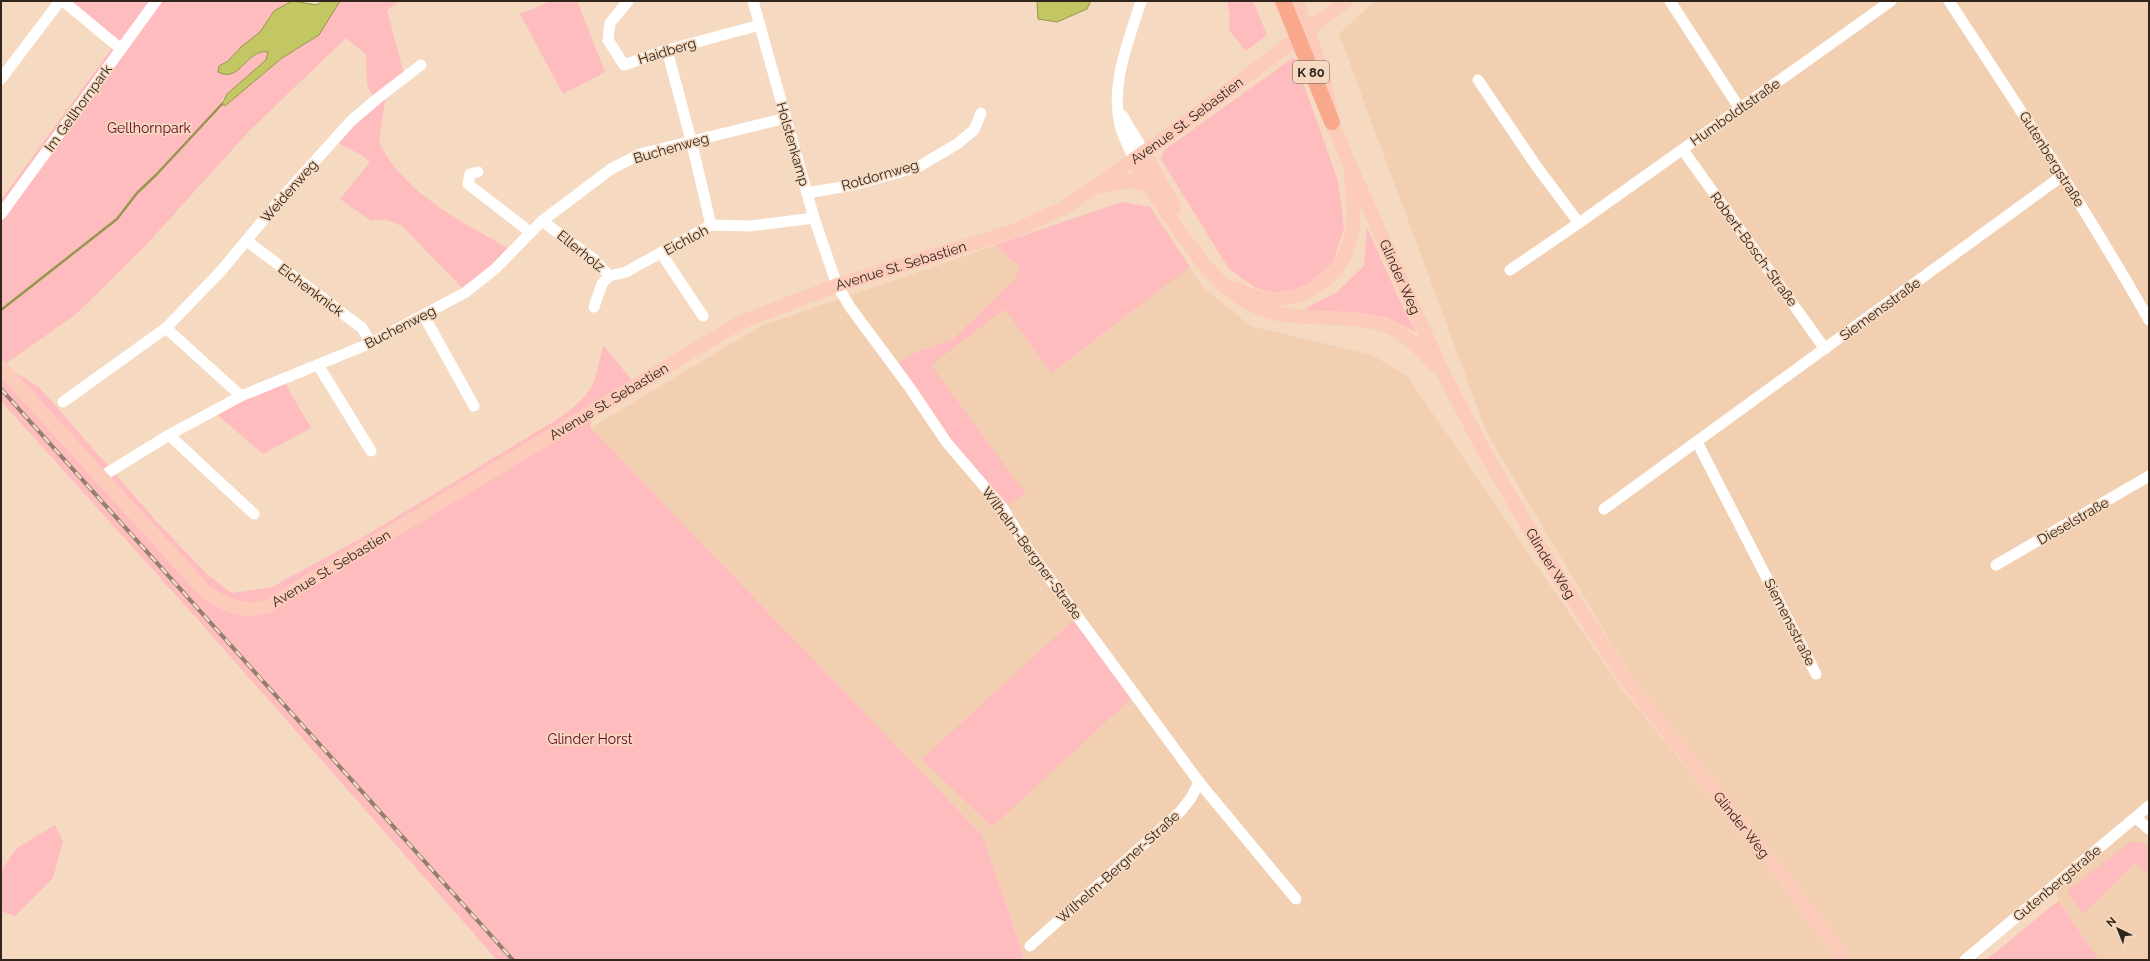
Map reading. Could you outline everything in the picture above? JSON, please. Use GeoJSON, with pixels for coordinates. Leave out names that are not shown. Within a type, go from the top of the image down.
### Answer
{"type":"FeatureCollection","features":[{"type":"Feature","properties":{"kind":"highway","name":"K 80"},"geometry":{"type":"LineString","coordinates":[[1283,1],[1332,122]]}},
{"type":"Feature","properties":{"kind":"main road","name":"Glinder Weg"},"geometry":{"type":"LineString","coordinates":[[1296,1],[1324,77],[1332,122],[1443,373],[1484,451],[1544,554],[1626,680],[1784,878],[1845,960]]}},
{"type":"Feature","properties":{"kind":"main road","name":"Avenue St. Sebastien"},"geometry":{"type":"LineString","coordinates":[[1,367],[204,591],[229,605],[258,610],[309,581],[730,328],[753,317],[837,285],[1034,223],[1064,208],[1139,156],[1284,49],[1346,1]]}},
{"type":"Feature","properties":{"kind":"main road"},"geometry":{"type":"LineString","coordinates":[[1139,156],[1213,268],[1240,290],[1273,299],[1296,296],[1316,288],[1336,271],[1343,260],[1350,240],[1352,227],[1350,165]]}},
{"type":"Feature","properties":{"kind":"main road"},"geometry":{"type":"LineString","coordinates":[[1139,156],[1141,176],[1205,266],[1227,289],[1237,297],[1261,310],[1289,317],[1353,320],[1383,325],[1402,334],[1443,373]]}},
{"type":"Feature","properties":{"kind":"main road"},"geometry":{"type":"LineString","coordinates":[[1093,188],[1129,181],[1148,184]]}},
{"type":"Feature","properties":{"kind":"street"},"geometry":{"type":"LineString","coordinates":[[1,79],[62,1],[121,49]]}},
{"type":"Feature","properties":{"kind":"street","name":"Im Gellhornpark"},"geometry":{"type":"LineString","coordinates":[[1,214],[156,1]]}},
{"type":"Feature","properties":{"kind":"street","name":"Haidberg"},"geometry":{"type":"LineString","coordinates":[[628,1],[610,23],[608,40],[624,65],[667,50],[760,25]]}},
{"type":"Feature","properties":{"kind":"street","name":"Holstenkamp"},"geometry":{"type":"LineString","coordinates":[[753,1],[814,218],[837,285]]}},
{"type":"Feature","properties":{"kind":"street"},"geometry":{"type":"LineString","coordinates":[[1139,156],[1123,118],[1118,97],[1119,74],[1141,1]]}},
{"type":"Feature","properties":{"kind":"street"},"geometry":{"type":"LineString","coordinates":[[1670,1],[1740,109]]}},
{"type":"Feature","properties":{"kind":"street","name":"Humboldtstraße"},"geometry":{"type":"LineString","coordinates":[[1510,270],[1683,150],[1891,1]]}},
{"type":"Feature","properties":{"kind":"street","name":"Gutenbergstraße"},"geometry":{"type":"LineString","coordinates":[[1949,1],[2062,176],[2149,320]]}},
{"type":"Feature","properties":{"kind":"street"},"geometry":{"type":"LineString","coordinates":[[667,50],[691,140],[711,226]]}},
{"type":"Feature","properties":{"kind":"street","name":"Weidenweg"},"geometry":{"type":"LineString","coordinates":[[63,402],[166,328],[247,241],[328,146],[351,122],[378,98],[421,65]]}},
{"type":"Feature","properties":{"kind":"street"},"geometry":{"type":"LineString","coordinates":[[1478,80],[1537,168],[1579,223]]}},
{"type":"Feature","properties":{"kind":"street","name":"Rotdornweg"},"geometry":{"type":"LineString","coordinates":[[807,193],[853,185],[918,167],[957,144],[974,130],[981,113]]}},
{"type":"Feature","properties":{"kind":"street","name":"Buchenweg"},"geometry":{"type":"LineString","coordinates":[[101,477],[169,435],[241,396],[371,343],[424,316],[472,288],[506,258],[542,221],[611,169],[640,154],[691,140],[786,118]]}},
{"type":"Feature","properties":{"kind":"street","name":"Robert-Bosch-Straße"},"geometry":{"type":"LineString","coordinates":[[1683,150],[1825,349]]}},
{"type":"Feature","properties":{"kind":"street"},"geometry":{"type":"LineString","coordinates":[[478,172],[470,174],[468,184],[530,232]]}},
{"type":"Feature","properties":{"kind":"street","name":"Siemensstraße"},"geometry":{"type":"LineString","coordinates":[[1604,509],[2062,176]]}},
{"type":"Feature","properties":{"kind":"street","name":"Eichloh"},"geometry":{"type":"LineString","coordinates":[[610,276],[626,272],[711,226],[750,226],[814,218]]}},
{"type":"Feature","properties":{"kind":"street","name":"Ellerholz"},"geometry":{"type":"LineString","coordinates":[[542,221],[596,260],[610,276],[602,284],[594,307]]}},
{"type":"Feature","properties":{"kind":"street","name":"Eichenknick"},"geometry":{"type":"LineString","coordinates":[[247,241],[362,328],[371,343]]}},
{"type":"Feature","properties":{"kind":"street"},"geometry":{"type":"LineString","coordinates":[[661,253],[703,316]]}},
{"type":"Feature","properties":{"kind":"street","name":"Wilhelm-Bergner-Straße"},"geometry":{"type":"LineString","coordinates":[[837,285],[850,308],[910,388],[940,432],[1002,506],[1028,549],[1199,782],[1296,899]]}},
{"type":"Feature","properties":{"kind":"street"},"geometry":{"type":"LineString","coordinates":[[424,316],[474,406]]}},
{"type":"Feature","properties":{"kind":"street"},"geometry":{"type":"LineString","coordinates":[[166,328],[241,396]]}},
{"type":"Feature","properties":{"kind":"street"},"geometry":{"type":"LineString","coordinates":[[318,365],[371,451]]}},
{"type":"Feature","properties":{"kind":"street"},"geometry":{"type":"LineString","coordinates":[[169,435],[254,514]]}},
{"type":"Feature","properties":{"kind":"street","name":"Siemensstraße"},"geometry":{"type":"LineString","coordinates":[[1697,442],[1816,674]]}},
{"type":"Feature","properties":{"kind":"street","name":"Dieselstraße"},"geometry":{"type":"LineString","coordinates":[[1996,565],[2149,476]]}},
{"type":"Feature","properties":{"kind":"street","name":"Wilhelm-Bergner-Straße"},"geometry":{"type":"LineString","coordinates":[[1030,946],[1180,812],[1191,798],[1199,782]]}},
{"type":"Feature","properties":{"kind":"street","name":"Gutenbergstraße"},"geometry":{"type":"LineString","coordinates":[[1965,960],[2149,806]]}},
{"type":"Feature","properties":{"kind":"street"},"geometry":{"type":"LineString","coordinates":[[2136,818],[2149,829]]}},
{"type":"Feature","properties":{"kind":"shaded area"},"geometry":{"type":"Polygon","coordinates":[[[292,1],[317,5],[322,1],[340,1],[319,35],[282,58],[225,106],[222,104],[227,94],[266,60],[268,52],[261,52],[254,55],[238,70],[232,73],[226,74],[218,72],[219,66],[228,61],[241,47],[260,32],[274,11],[292,1]]]}},
{"type":"Feature","properties":{"kind":"shaded area"},"geometry":{"type":"Polygon","coordinates":[[[1037,1],[1091,1],[1087,9],[1057,22],[1038,19],[1037,1]]]}},
{"type":"Feature","properties":{"kind":"shaded area"},"geometry":{"type":"Polygon","coordinates":[[[1375,1],[2149,1],[2149,960],[2099,960],[2058,900],[2055,885],[1964,960],[1852,960],[1636,684],[1487,433],[1339,34],[1375,1]]]}},
{"type":"Feature","properties":{"kind":"shaded area"},"geometry":{"type":"Polygon","coordinates":[[[1122,202],[1150,207],[1202,286],[1250,326],[1372,355],[1407,376],[1620,687],[1843,960],[1026,960],[982,835],[591,428],[761,326],[1122,202]]]}},
{"type":"Feature","properties":{"kind":"green space","name":"Glinder Horst"},"geometry":{"type":"Polygon","coordinates":[[[64,1],[292,1],[274,11],[260,32],[241,47],[228,61],[219,66],[228,75],[234,73],[257,54],[268,52],[266,60],[222,100],[225,106],[282,58],[319,35],[340,1],[400,1],[387,10],[404,75],[387,89],[379,142],[390,161],[404,177],[437,206],[513,251],[466,292],[402,226],[384,219],[371,221],[340,199],[370,162],[360,154],[331,140],[374,98],[367,85],[366,54],[346,38],[250,130],[146,245],[75,315],[4,365],[40,388],[158,523],[209,576],[232,593],[272,587],[365,536],[561,417],[587,394],[598,370],[603,345],[635,384],[591,413],[591,428],[982,835],[1024,956],[1019,960],[497,960],[208,631],[1,401],[1,200],[115,44],[64,1]]]}},
{"type":"Feature","properties":{"kind":"green space"},"geometry":{"type":"Polygon","coordinates":[[[551,1],[577,1],[605,72],[563,94],[520,14],[551,1]]]}},
{"type":"Feature","properties":{"kind":"green space"},"geometry":{"type":"Polygon","coordinates":[[[1227,1],[1253,1],[1267,35],[1246,51],[1229,30],[1230,16],[1227,1]]]}},
{"type":"Feature","properties":{"kind":"green space"},"geometry":{"type":"Polygon","coordinates":[[[1294,57],[1338,181],[1344,228],[1333,263],[1308,284],[1283,295],[1256,288],[1229,269],[1161,159],[1164,150],[1294,57]]]}},
{"type":"Feature","properties":{"kind":"green space"},"geometry":{"type":"Polygon","coordinates":[[[1122,202],[1150,207],[1190,267],[1051,373],[1005,309],[931,365],[1026,494],[1002,507],[894,365],[917,352],[952,340],[1015,279],[1020,267],[995,245],[1122,202]]]}},
{"type":"Feature","properties":{"kind":"green space"},"geometry":{"type":"Polygon","coordinates":[[[1367,228],[1400,301],[1416,332],[1385,317],[1308,311],[1306,308],[1336,293],[1364,266],[1367,228]]]}},
{"type":"Feature","properties":{"kind":"green space"},"geometry":{"type":"Polygon","coordinates":[[[282,378],[311,428],[263,454],[213,411],[282,378]]]}},
{"type":"Feature","properties":{"kind":"green space"},"geometry":{"type":"Polygon","coordinates":[[[1078,616],[1135,695],[992,827],[922,759],[1078,616]]]}},
{"type":"Feature","properties":{"kind":"green space"},"geometry":{"type":"Polygon","coordinates":[[[55,825],[63,841],[53,878],[15,916],[1,911],[1,871],[17,848],[55,825]]]}},
{"type":"Feature","properties":{"kind":"green space"},"geometry":{"type":"Polygon","coordinates":[[[2130,842],[2143,843],[2149,848],[2149,876],[2135,863],[2083,914],[2067,891],[2130,842]]]}},
{"type":"Feature","properties":{"kind":"green space"},"geometry":{"type":"Polygon","coordinates":[[[2058,901],[2099,960],[1986,960],[2058,901]]]}},
{"type":"Feature","properties":{"kind":"waterway"},"geometry":{"type":"LineString","coordinates":[[1,310],[117,219],[137,193],[156,175],[222,104]]}},
{"type":"Feature","properties":{"kind":"railway"},"geometry":{"type":"LineString","coordinates":[[1,389],[513,960]]}},
{"type":"Feature","properties":{"kind":"park label","name":"Gellhornpark"},"geometry":{"type":"Point","coordinates":[149,128]}}]}
